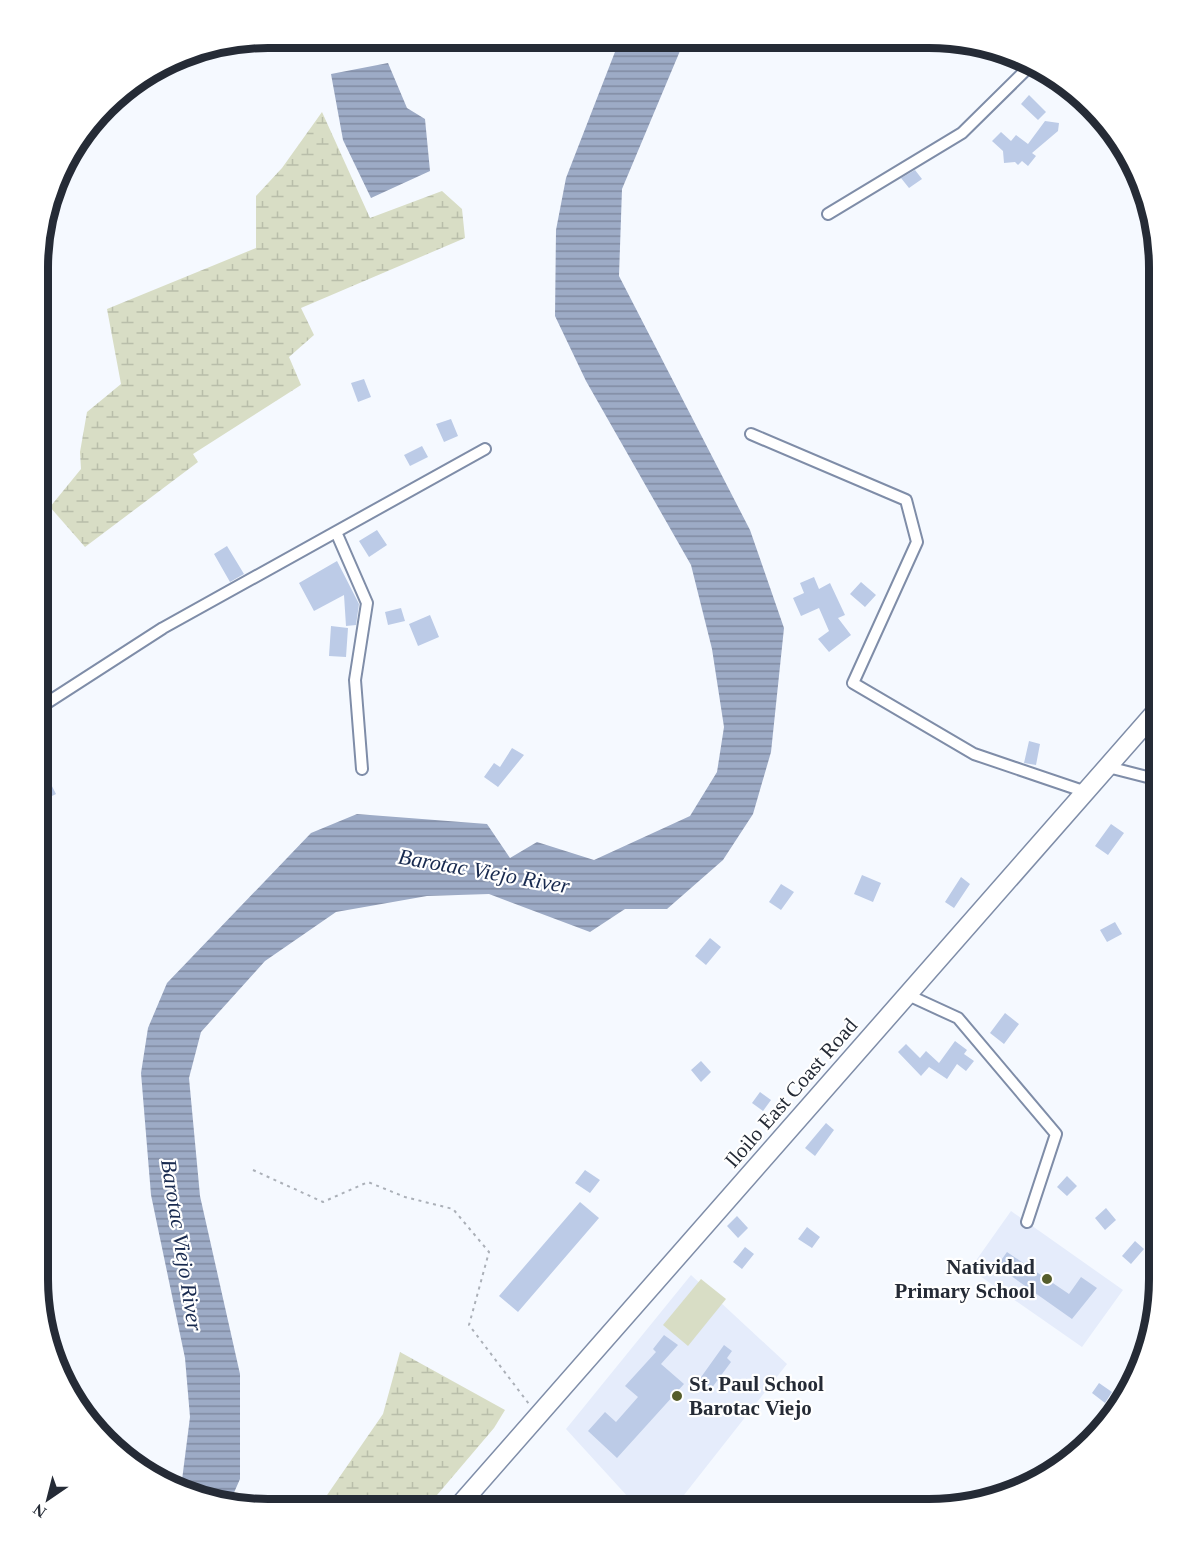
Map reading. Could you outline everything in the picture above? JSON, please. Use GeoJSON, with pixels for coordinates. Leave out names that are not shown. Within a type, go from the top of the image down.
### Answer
{"type":"FeatureCollection","features":[{"type":"Feature","properties":{"kind":"main road","name":"Iloilo East Coast Road"},"geometry":{"type":"LineString","coordinates":[[465,1499],[1149,720]]}},
{"type":"Feature","properties":{"kind":"street"},"geometry":{"type":"LineString","coordinates":[[828,214],[962,133],[1025,71]]}},
{"type":"Feature","properties":{"kind":"street"},"geometry":{"type":"LineString","coordinates":[[751,434],[906,500],[917,542],[853,683],[974,754],[1086,792]]}},
{"type":"Feature","properties":{"kind":"street"},"geometry":{"type":"LineString","coordinates":[[48,702],[163,628],[485,449]]}},
{"type":"Feature","properties":{"kind":"street"},"geometry":{"type":"LineString","coordinates":[[336,532],[366,603],[355,680],[362,769]]}},
{"type":"Feature","properties":{"kind":"street"},"geometry":{"type":"LineString","coordinates":[[1108,767],[1149,777]]}},
{"type":"Feature","properties":{"kind":"street"},"geometry":{"type":"LineString","coordinates":[[908,995],[958,1018],[1056,1134],[1027,1222]]}},
{"type":"Feature","properties":{"kind":"path"},"geometry":{"type":"LineString","coordinates":[[253,1170],[323,1202],[368,1182],[405,1197],[453,1209],[489,1252],[469,1325],[538,1416]]}},
{"type":"Feature","properties":{"kind":"shaded area","name":"Natividad Primary School"},"geometry":{"type":"Polygon","coordinates":[[[1011,1211],[1123,1290],[1082,1347],[970,1269],[1011,1211]]]}},
{"type":"Feature","properties":{"kind":"shaded area","name":"St. Paul School Barotac Viejo"},"geometry":{"type":"Polygon","coordinates":[[[691,1275],[787,1364],[681,1499],[630,1499],[566,1429],[691,1275]]]}},
{"type":"Feature","properties":{"kind":"green space"},"geometry":{"type":"Polygon","coordinates":[[[322,112],[370,218],[442,191],[462,209],[465,238],[301,308],[314,335],[289,357],[301,385],[193,454],[198,462],[85,547],[50,507],[81,469],[80,452],[87,412],[121,384],[107,309],[256,248],[256,196],[282,168],[322,112]]]}},
{"type":"Feature","properties":{"kind":"green space"},"geometry":{"type":"Polygon","coordinates":[[[701,1279],[726,1299],[688,1346],[663,1325],[701,1279]]]}},
{"type":"Feature","properties":{"kind":"green space"},"geometry":{"type":"Polygon","coordinates":[[[400,1352],[505,1410],[494,1428],[434,1499],[326,1499],[383,1414],[400,1352]]]}},
{"type":"Feature","properties":{"kind":"water","name":"Barotac Viejo River"},"geometry":{"type":"Polygon","coordinates":[[[617,48],[681,48],[622,189],[619,276],[750,530],[784,628],[771,752],[753,814],[723,860],[667,909],[625,909],[590,932],[489,894],[427,896],[336,912],[265,961],[201,1032],[189,1078],[200,1196],[240,1374],[240,1479],[232,1496],[225,1495],[181,1481],[190,1417],[185,1358],[151,1195],[141,1073],[148,1028],[167,983],[311,833],[357,814],[487,824],[510,858],[537,842],[594,860],[690,816],[717,772],[724,727],[712,649],[691,565],[586,381],[555,316],[556,230],[566,178],[617,48]]]}},
{"type":"Feature","properties":{"kind":"water"},"geometry":{"type":"Polygon","coordinates":[[[388,63],[407,108],[425,119],[430,171],[371,198],[343,140],[331,74],[388,63]]]}},
{"type":"Feature","properties":{"kind":"building"},"geometry":{"type":"Polygon","coordinates":[[[1029,95],[1046,112],[1038,120],[1021,104],[1029,95]]]}},
{"type":"Feature","properties":{"kind":"building"},"geometry":{"type":"Polygon","coordinates":[[[1076,105],[1085,112],[1089,120],[1074,107],[1076,105]]]}},
{"type":"Feature","properties":{"kind":"building"},"geometry":{"type":"Polygon","coordinates":[[[1045,121],[1059,123],[1058,131],[1032,153],[1036,156],[1028,166],[1022,161],[1018,165],[1015,162],[1004,163],[1003,151],[992,141],[1001,132],[1011,141],[1016,135],[1028,144],[1045,121]]]}},
{"type":"Feature","properties":{"kind":"building"},"geometry":{"type":"Polygon","coordinates":[[[915,170],[922,179],[909,188],[901,178],[915,170]]]}},
{"type":"Feature","properties":{"kind":"building"},"geometry":{"type":"Polygon","coordinates":[[[364,379],[371,397],[358,402],[351,383],[364,379]]]}},
{"type":"Feature","properties":{"kind":"building"},"geometry":{"type":"Polygon","coordinates":[[[451,419],[458,436],[444,442],[436,424],[451,419]]]}},
{"type":"Feature","properties":{"kind":"building"},"geometry":{"type":"Polygon","coordinates":[[[422,446],[428,457],[410,466],[404,455],[422,446]]]}},
{"type":"Feature","properties":{"kind":"building"},"geometry":{"type":"Polygon","coordinates":[[[377,530],[387,545],[369,557],[359,541],[377,530]]]}},
{"type":"Feature","properties":{"kind":"building"},"geometry":{"type":"Polygon","coordinates":[[[227,546],[244,574],[230,582],[214,554],[227,546]]]}},
{"type":"Feature","properties":{"kind":"building"},"geometry":{"type":"Polygon","coordinates":[[[337,561],[359,604],[356,625],[346,626],[344,595],[314,611],[299,583],[337,561]]]}},
{"type":"Feature","properties":{"kind":"building"},"geometry":{"type":"Polygon","coordinates":[[[814,577],[819,589],[830,583],[845,615],[838,618],[851,635],[829,652],[818,639],[829,631],[819,608],[801,616],[793,598],[804,593],[800,583],[814,577]]]}},
{"type":"Feature","properties":{"kind":"building"},"geometry":{"type":"Polygon","coordinates":[[[861,582],[876,595],[865,607],[850,594],[861,582]]]}},
{"type":"Feature","properties":{"kind":"building"},"geometry":{"type":"Polygon","coordinates":[[[401,608],[405,621],[388,625],[385,612],[401,608]]]}},
{"type":"Feature","properties":{"kind":"building"},"geometry":{"type":"Polygon","coordinates":[[[430,615],[439,637],[418,646],[409,624],[430,615]]]}},
{"type":"Feature","properties":{"kind":"building"},"geometry":{"type":"Polygon","coordinates":[[[331,626],[348,628],[346,657],[329,656],[331,626]]]}},
{"type":"Feature","properties":{"kind":"building"},"geometry":{"type":"Polygon","coordinates":[[[1029,741],[1040,744],[1036,765],[1024,763],[1029,741]]]}},
{"type":"Feature","properties":{"kind":"building"},"geometry":{"type":"Polygon","coordinates":[[[512,748],[524,755],[498,787],[484,777],[494,763],[500,767],[512,748]]]}},
{"type":"Feature","properties":{"kind":"building"},"geometry":{"type":"Polygon","coordinates":[[[48,778],[56,794],[48,798],[48,778]]]}},
{"type":"Feature","properties":{"kind":"building"},"geometry":{"type":"Polygon","coordinates":[[[1111,824],[1124,833],[1108,855],[1095,846],[1111,824]]]}},
{"type":"Feature","properties":{"kind":"building"},"geometry":{"type":"Polygon","coordinates":[[[862,875],[881,883],[873,902],[854,894],[862,875]]]}},
{"type":"Feature","properties":{"kind":"building"},"geometry":{"type":"Polygon","coordinates":[[[961,877],[970,884],[954,908],[945,902],[961,877]]]}},
{"type":"Feature","properties":{"kind":"building"},"geometry":{"type":"Polygon","coordinates":[[[781,884],[794,892],[781,910],[769,902],[781,884]]]}},
{"type":"Feature","properties":{"kind":"building"},"geometry":{"type":"Polygon","coordinates":[[[1115,922],[1122,934],[1107,942],[1100,930],[1115,922]]]}},
{"type":"Feature","properties":{"kind":"building"},"geometry":{"type":"Polygon","coordinates":[[[710,938],[721,947],[706,965],[695,956],[710,938]]]}},
{"type":"Feature","properties":{"kind":"building"},"geometry":{"type":"Polygon","coordinates":[[[1005,1013],[1019,1024],[1004,1044],[990,1033],[1005,1013]]]}},
{"type":"Feature","properties":{"kind":"building"},"geometry":{"type":"Polygon","coordinates":[[[955,1041],[967,1050],[964,1054],[974,1061],[966,1071],[957,1064],[947,1079],[929,1067],[921,1076],[898,1052],[906,1044],[920,1058],[926,1051],[939,1063],[955,1041]]]}},
{"type":"Feature","properties":{"kind":"building"},"geometry":{"type":"Polygon","coordinates":[[[701,1061],[711,1072],[701,1082],[691,1070],[701,1061]]]}},
{"type":"Feature","properties":{"kind":"building"},"geometry":{"type":"Polygon","coordinates":[[[760,1092],[771,1100],[763,1111],[752,1103],[760,1092]]]}},
{"type":"Feature","properties":{"kind":"building"},"geometry":{"type":"Polygon","coordinates":[[[826,1123],[834,1130],[815,1156],[805,1148],[826,1123]]]}},
{"type":"Feature","properties":{"kind":"building"},"geometry":{"type":"Polygon","coordinates":[[[585,1170],[600,1180],[590,1193],[575,1183],[585,1170]]]}},
{"type":"Feature","properties":{"kind":"building"},"geometry":{"type":"Polygon","coordinates":[[[1067,1176],[1077,1186],[1067,1196],[1057,1187],[1067,1176]]]}},
{"type":"Feature","properties":{"kind":"building"},"geometry":{"type":"Polygon","coordinates":[[[580,1202],[599,1218],[518,1312],[499,1296],[580,1202]]]}},
{"type":"Feature","properties":{"kind":"building"},"geometry":{"type":"Polygon","coordinates":[[[1106,1208],[1116,1220],[1105,1230],[1095,1218],[1106,1208]]]}},
{"type":"Feature","properties":{"kind":"building"},"geometry":{"type":"Polygon","coordinates":[[[737,1216],[748,1228],[738,1238],[727,1226],[737,1216]]]}},
{"type":"Feature","properties":{"kind":"building"},"geometry":{"type":"Polygon","coordinates":[[[807,1227],[820,1237],[812,1248],[798,1239],[807,1227]]]}},
{"type":"Feature","properties":{"kind":"building"},"geometry":{"type":"Polygon","coordinates":[[[1135,1241],[1144,1249],[1131,1264],[1122,1256],[1135,1241]]]}},
{"type":"Feature","properties":{"kind":"building"},"geometry":{"type":"Polygon","coordinates":[[[745,1247],[754,1254],[742,1269],[733,1262],[745,1247]]]}},
{"type":"Feature","properties":{"kind":"building"},"geometry":{"type":"Polygon","coordinates":[[[1007,1252],[1069,1294],[1081,1277],[1097,1288],[1072,1319],[997,1266],[1007,1252]]]}},
{"type":"Feature","properties":{"kind":"building"},"geometry":{"type":"Polygon","coordinates":[[[664,1335],[678,1345],[661,1364],[684,1384],[617,1458],[588,1431],[605,1412],[616,1422],[638,1397],[625,1386],[656,1352],[653,1349],[664,1335]]]}},
{"type":"Feature","properties":{"kind":"building"},"geometry":{"type":"Polygon","coordinates":[[[724,1345],[732,1351],[727,1358],[731,1362],[711,1389],[699,1380],[724,1345]]]}},
{"type":"Feature","properties":{"kind":"building"},"geometry":{"type":"Polygon","coordinates":[[[1099,1383],[1112,1392],[1105,1403],[1092,1393],[1099,1383]]]}},
{"type":"Feature","properties":{"kind":"place","name":"Natividad Primary School"},"geometry":{"type":"Point","coordinates":[1047,1279]}},
{"type":"Feature","properties":{"kind":"place","name":"St. Paul School Barotac Viejo"},"geometry":{"type":"Point","coordinates":[677,1396]}}]}
